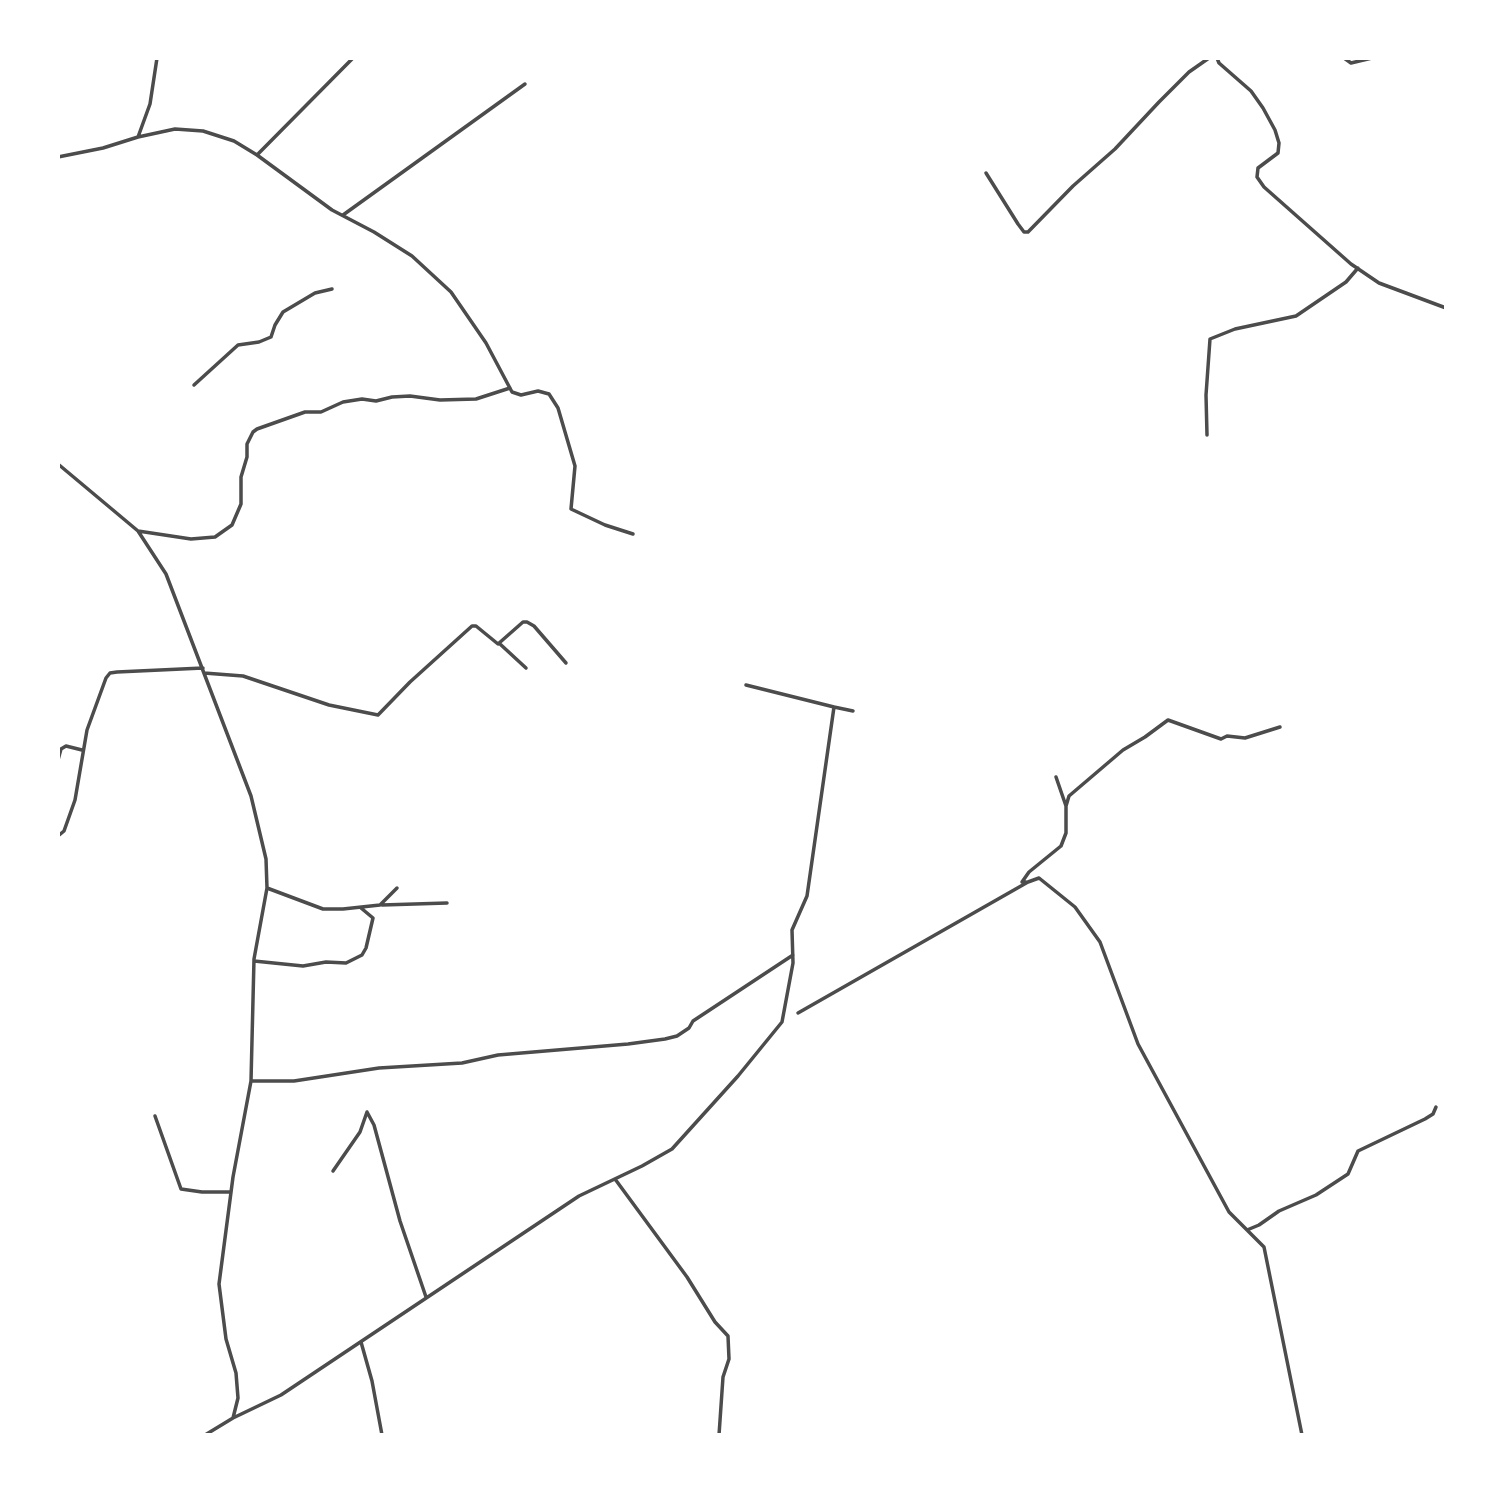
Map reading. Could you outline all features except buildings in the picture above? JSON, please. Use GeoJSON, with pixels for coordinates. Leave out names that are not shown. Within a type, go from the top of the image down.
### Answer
{"type":"FeatureCollection","features":[{"type":"Feature","properties":{"kind":"street"},"geometry":{"type":"LineString","coordinates":[[138,136],[150,104],[157,58]]}},
{"type":"Feature","properties":{"kind":"street"},"geometry":{"type":"LineString","coordinates":[[257,155],[353,58]]}},
{"type":"Feature","properties":{"kind":"street"},"geometry":{"type":"LineString","coordinates":[[986,173],[1018,224],[1024,232],[1028,232],[1129,135],[1189,72],[1209,58]]}},
{"type":"Feature","properties":{"kind":"street"},"geometry":{"type":"LineString","coordinates":[[1216,58],[1251,91],[1275,130],[1279,143],[1278,153],[1258,168],[1257,177],[1264,187],[1379,283],[1446,308]]}},
{"type":"Feature","properties":{"kind":"street"},"geometry":{"type":"LineString","coordinates":[[1343,58],[1351,63],[1372,58]]}},
{"type":"Feature","properties":{"kind":"street"},"geometry":{"type":"LineString","coordinates":[[58,68],[58,74]]}},
{"type":"Feature","properties":{"kind":"street"},"geometry":{"type":"LineString","coordinates":[[343,215],[525,84]]}},
{"type":"Feature","properties":{"kind":"street"},"geometry":{"type":"LineString","coordinates":[[58,157],[175,129],[203,131],[234,141],[343,215],[412,256],[451,292],[486,343],[512,392],[521,396],[538,391],[549,394],[558,408],[575,466],[571,509],[598,522],[634,534]]}},
{"type":"Feature","properties":{"kind":"street"},"geometry":{"type":"LineString","coordinates":[[1207,435],[1206,395],[1210,339],[1235,329],[1296,316],[1346,282],[1358,268]]}},
{"type":"Feature","properties":{"kind":"street"},"geometry":{"type":"LineString","coordinates":[[194,384],[238,345],[271,337],[283,312],[315,293],[331,289]]}},
{"type":"Feature","properties":{"kind":"street"},"geometry":{"type":"LineString","coordinates":[[138,531],[191,539],[215,537],[232,525],[242,503],[241,477],[247,457],[247,444],[257,429],[305,412],[321,412],[342,402],[410,396],[440,400],[476,398],[510,388]]}},
{"type":"Feature","properties":{"kind":"street"},"geometry":{"type":"LineString","coordinates":[[58,464],[138,531],[166,574],[251,796],[266,859],[267,888],[254,961],[251,1082],[230,1192],[219,1284],[226,1339],[239,1387],[233,1418]]}},
{"type":"Feature","properties":{"kind":"street"},"geometry":{"type":"LineString","coordinates":[[500,644],[523,622],[527,622],[534,626],[566,663]]}},
{"type":"Feature","properties":{"kind":"street"},"geometry":{"type":"LineString","coordinates":[[58,836],[64,831],[75,800],[82,750],[94,708],[110,673],[204,671],[243,676],[329,705],[378,715],[468,628],[477,626],[526,668]]}},
{"type":"Feature","properties":{"kind":"street"},"geometry":{"type":"LineString","coordinates":[[746,685],[853,711]]}},
{"type":"Feature","properties":{"kind":"street"},"geometry":{"type":"LineString","coordinates":[[205,1435],[281,1395],[579,1196],[672,1149],[738,1076],[782,1022],[793,955],[792,930],[807,896],[834,707]]}},
{"type":"Feature","properties":{"kind":"street"},"geometry":{"type":"LineString","coordinates":[[1028,882],[1022,883],[1029,872],[1061,846],[1066,833],[1066,806],[1069,796],[1123,750],[1168,720],[1221,739],[1227,736],[1245,737],[1280,727]]}},
{"type":"Feature","properties":{"kind":"street"},"geometry":{"type":"LineString","coordinates":[[58,760],[61,749],[66,746],[82,750]]}},
{"type":"Feature","properties":{"kind":"street"},"geometry":{"type":"LineString","coordinates":[[1056,777],[1066,806]]}},
{"type":"Feature","properties":{"kind":"street"},"geometry":{"type":"LineString","coordinates":[[798,1013],[1028,882],[1039,878],[1075,907],[1100,942],[1138,1044],[1229,1212],[1264,1247],[1302,1435]]}},
{"type":"Feature","properties":{"kind":"street"},"geometry":{"type":"LineString","coordinates":[[267,888],[323,909],[447,903]]}},
{"type":"Feature","properties":{"kind":"street"},"geometry":{"type":"LineString","coordinates":[[380,905],[397,888]]}},
{"type":"Feature","properties":{"kind":"street"},"geometry":{"type":"LineString","coordinates":[[254,961],[303,966],[326,962],[346,963],[362,955],[366,948],[373,918],[362,908]]}},
{"type":"Feature","properties":{"kind":"street"},"geometry":{"type":"LineString","coordinates":[[251,1082],[294,1081],[379,1068],[462,1063],[498,1055],[665,1039],[677,1036],[689,1028],[693,1021],[793,955]]}},
{"type":"Feature","properties":{"kind":"street"},"geometry":{"type":"LineString","coordinates":[[1247,1230],[1279,1211],[1316,1195],[1348,1174],[1358,1151],[1433,1114],[1436,1107]]}},
{"type":"Feature","properties":{"kind":"street"},"geometry":{"type":"LineString","coordinates":[[333,1171],[360,1132],[367,1112],[374,1125],[400,1221],[426,1297]]}},
{"type":"Feature","properties":{"kind":"street"},"geometry":{"type":"LineString","coordinates":[[155,1116],[181,1189],[230,1192]]}},
{"type":"Feature","properties":{"kind":"street"},"geometry":{"type":"LineString","coordinates":[[615,1179],[687,1277],[715,1322],[728,1336],[729,1359],[723,1377],[719,1435]]}},
{"type":"Feature","properties":{"kind":"street"},"geometry":{"type":"LineString","coordinates":[[361,1342],[372,1381],[382,1435]]}}]}
